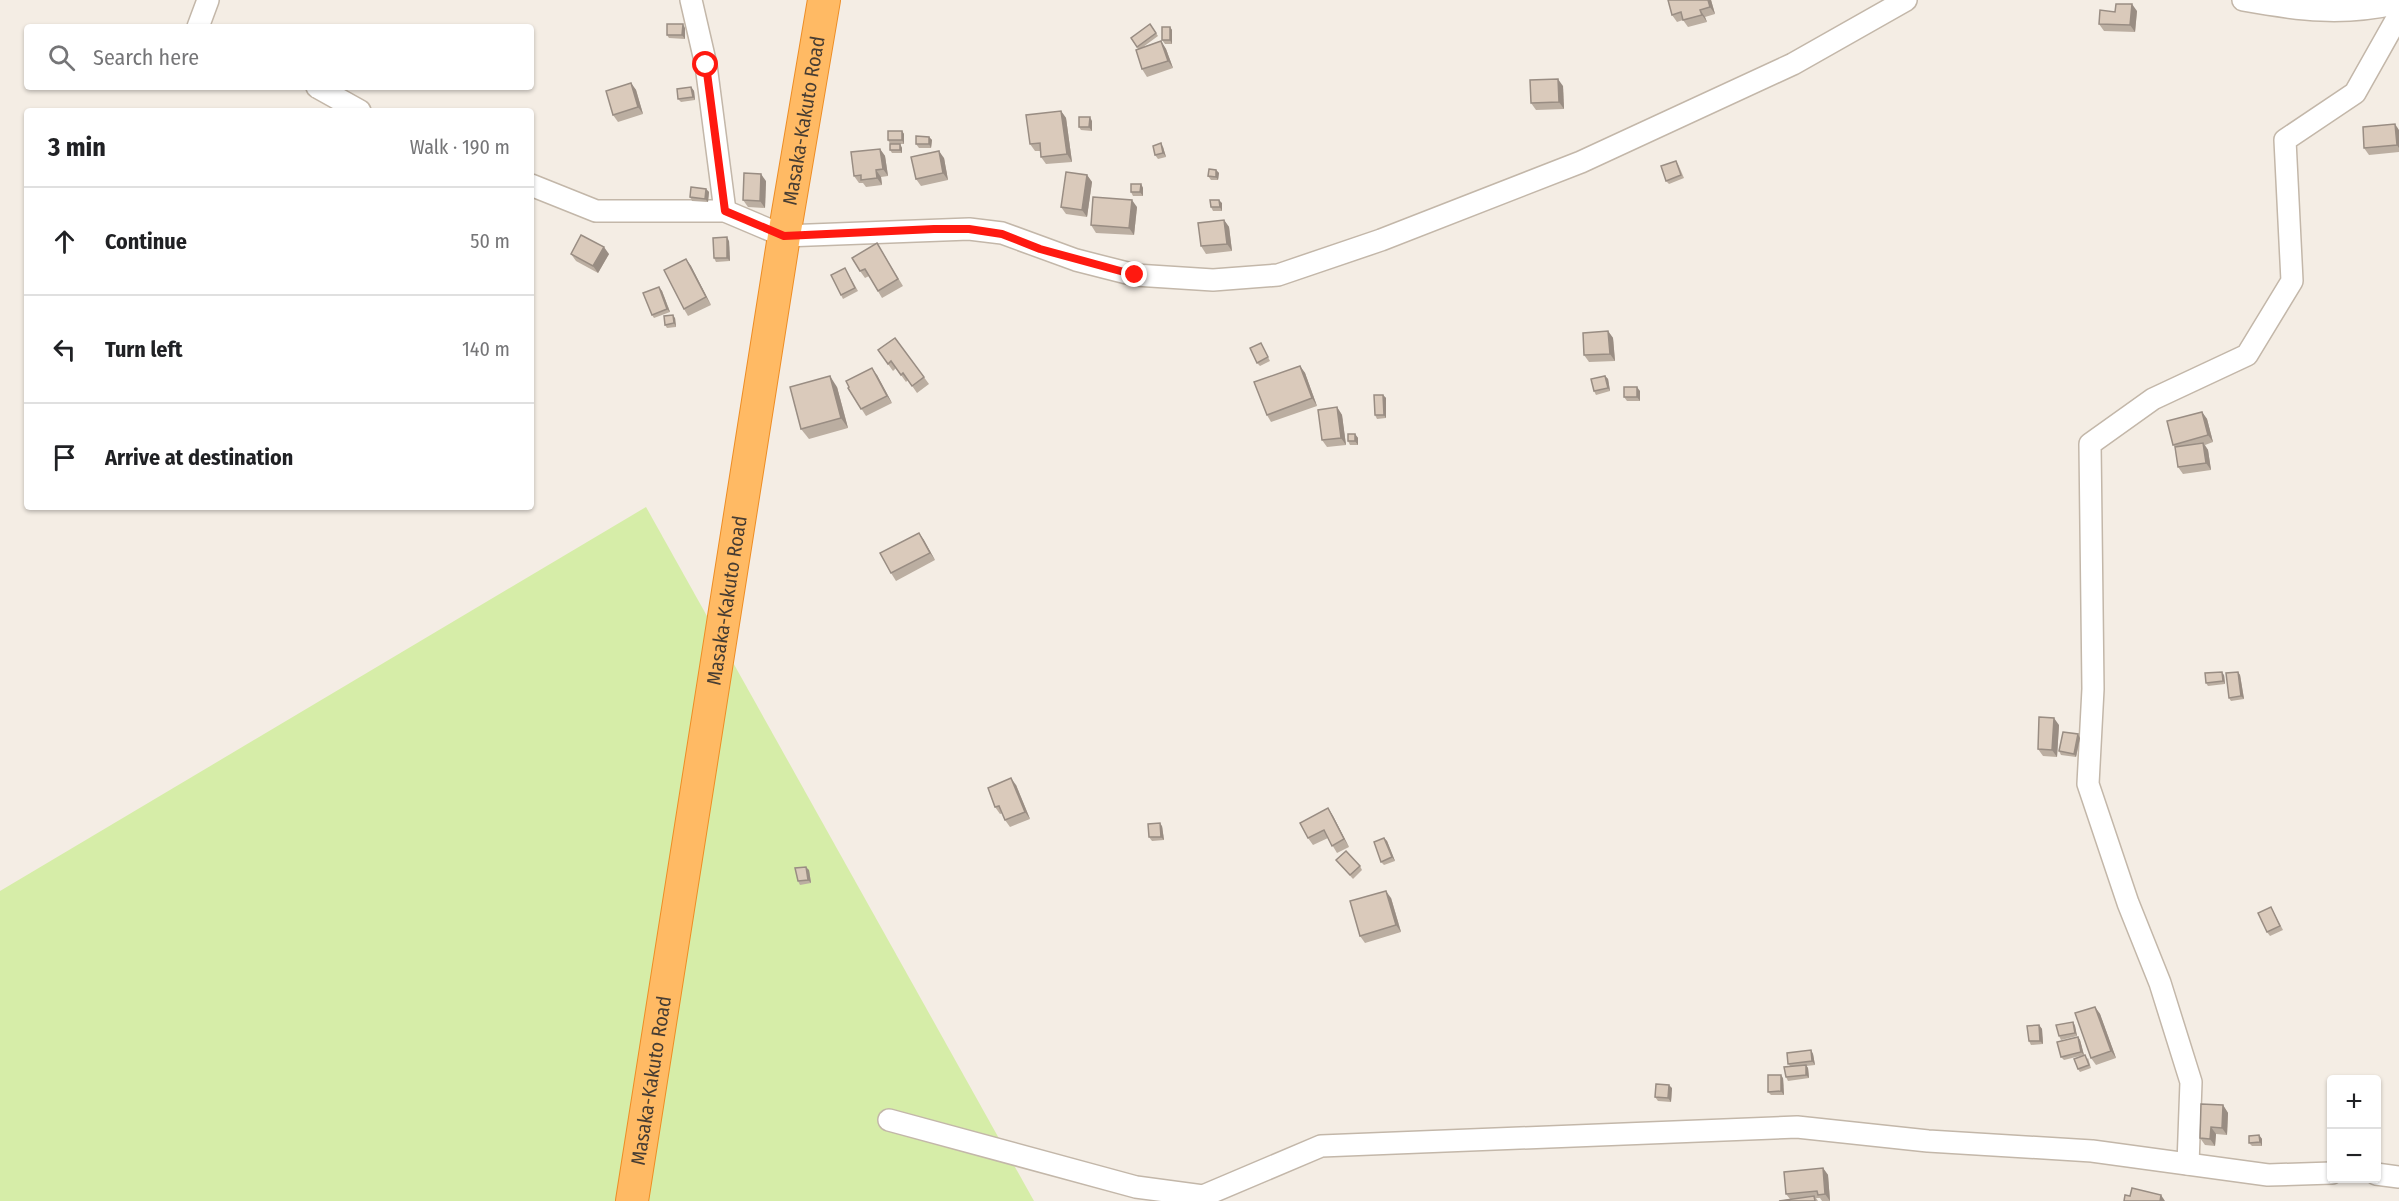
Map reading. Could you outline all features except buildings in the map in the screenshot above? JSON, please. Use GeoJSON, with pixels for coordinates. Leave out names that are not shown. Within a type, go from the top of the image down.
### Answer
{"type":"FeatureCollection","features":[{"type":"Feature","properties":{"kind":"highway","name":"Masaka-Kakuto Road"},"geometry":{"type":"LineString","coordinates":[[632,1201],[784,236],[824,0]]}},
{"type":"Feature","properties":{"kind":"street"},"geometry":{"type":"LineString","coordinates":[[199,24],[208,0]]}},
{"type":"Feature","properties":{"kind":"street"},"geometry":{"type":"LineString","coordinates":[[691,0],[706,65],[725,211]]}},
{"type":"Feature","properties":{"kind":"street"},"geometry":{"type":"LineString","coordinates":[[534,186],[596,211],[725,211],[784,236],[969,229],[1002,234],[1049,252],[1135,275],[1213,280],[1278,275],[1381,240],[1581,162],[1793,64],[1906,0]]}},
{"type":"Feature","properties":{"kind":"street"},"geometry":{"type":"LineString","coordinates":[[2243,0],[2330,12],[2372,9],[2399,3]]}},
{"type":"Feature","properties":{"kind":"street"},"geometry":{"type":"LineString","coordinates":[[2188,1164],[2191,1082],[2160,983],[2128,903],[2088,784],[2093,689],[2090,444],[2153,399],[2247,355],[2292,281],[2285,140],[2355,93],[2399,15]]}},
{"type":"Feature","properties":{"kind":"street"},"geometry":{"type":"LineString","coordinates":[[322,90],[355,108]]}},
{"type":"Feature","properties":{"kind":"street"},"geometry":{"type":"LineString","coordinates":[[889,1120],[1136,1187],[1203,1196],[1321,1146],[1480,1141],[1668,1130],[1797,1127],[1928,1141],[2092,1151],[2268,1175],[2327,1173]]}},
{"type":"Feature","properties":{"kind":"street"},"geometry":{"type":"LineString","coordinates":[[2381,1175],[2399,1177]]}},
{"type":"Feature","properties":{"kind":"green space"},"geometry":{"type":"Polygon","coordinates":[[[646,507],[1034,1201],[0,1201],[0,891],[646,507]]]}},
{"type":"Feature","properties":{"kind":"route"},"geometry":{"type":"LineString","coordinates":[[706,65],[725,211],[784,236],[934,229],[969,229],[1002,234],[1040,249],[1135,275]]}}]}
